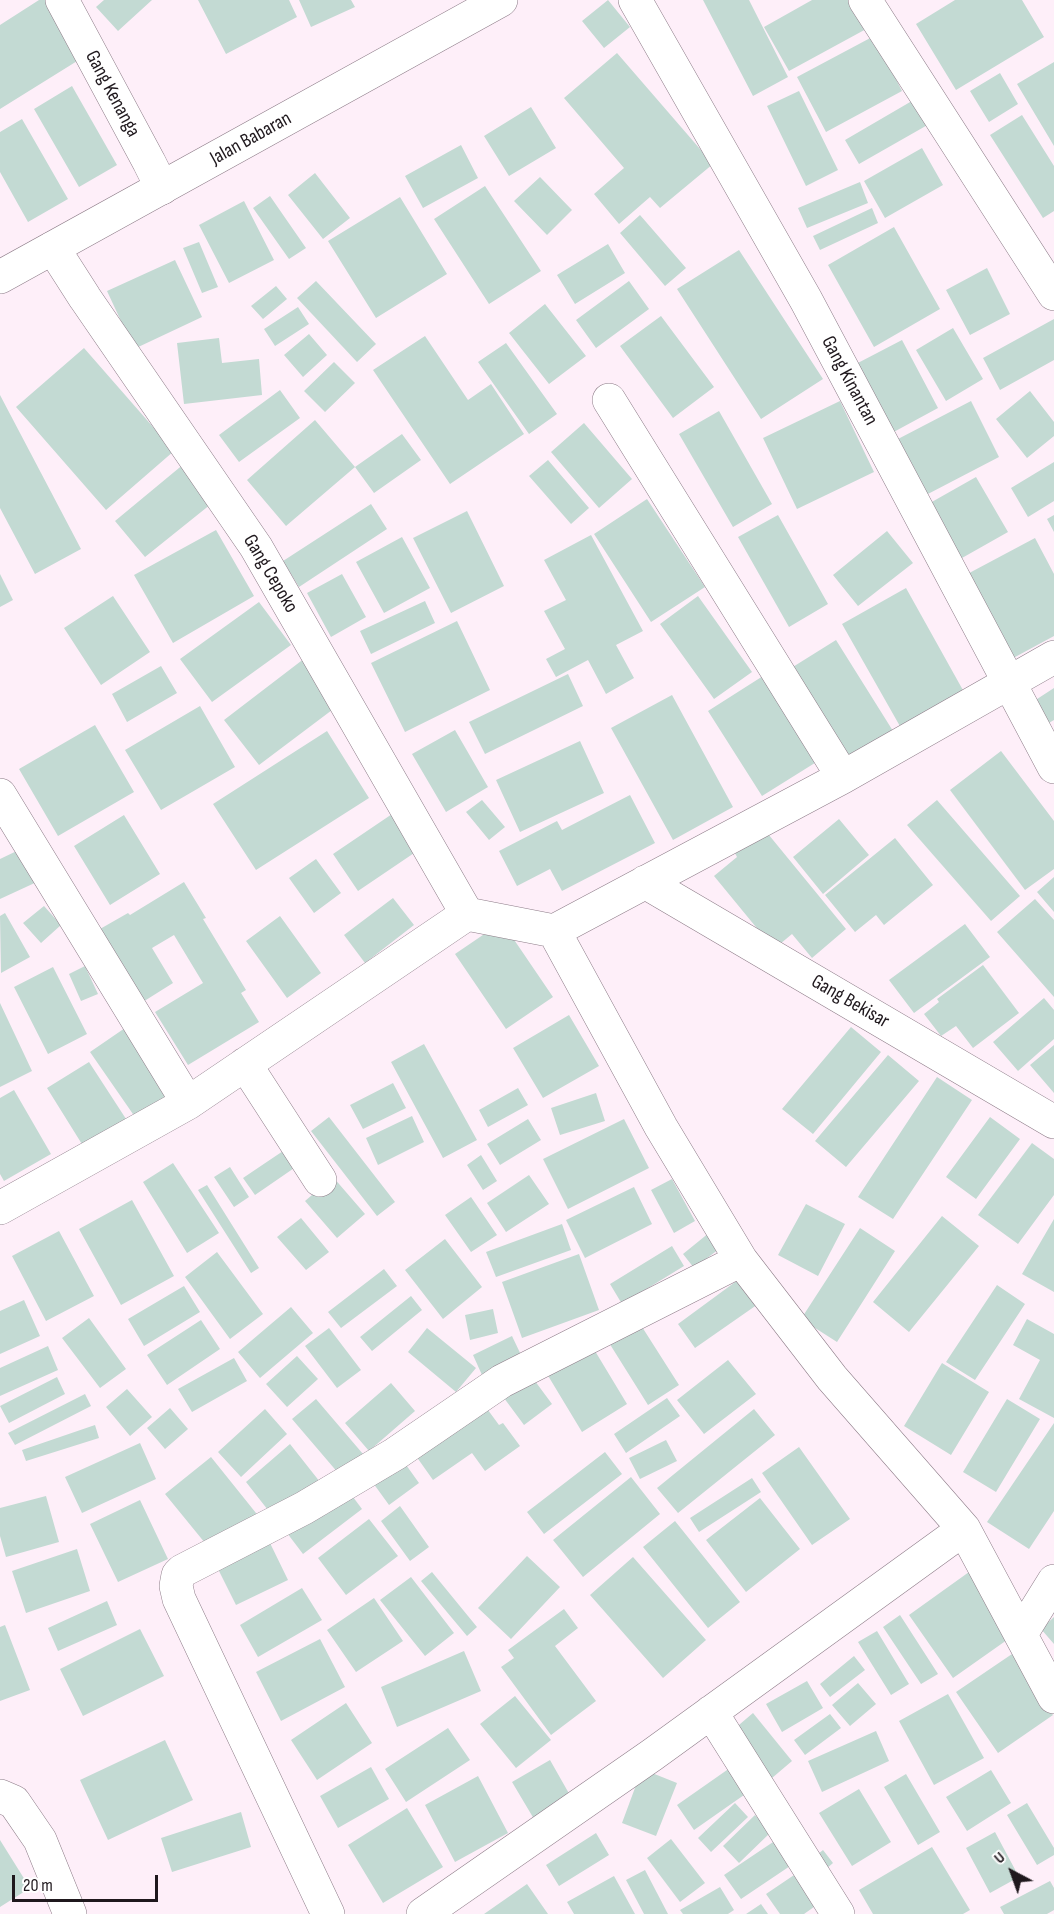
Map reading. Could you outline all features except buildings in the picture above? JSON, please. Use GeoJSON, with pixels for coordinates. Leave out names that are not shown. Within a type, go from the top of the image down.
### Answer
{"type":"FeatureCollection","features":[{"type":"Feature","properties":{"kind":"street","name":"Gang Kenanga"},"geometry":{"type":"LineString","coordinates":[[62,0],[162,188]]}},
{"type":"Feature","properties":{"kind":"street","name":"Gang Kinantan"},"geometry":{"type":"LineString","coordinates":[[635,0],[806,300],[1054,767]]}},
{"type":"Feature","properties":{"kind":"street"},"geometry":{"type":"LineString","coordinates":[[865,0],[1054,294]]}},
{"type":"Feature","properties":{"kind":"street","name":"Jalan Babaran"},"geometry":{"type":"LineString","coordinates":[[0,277],[162,188],[485,4]]}},
{"type":"Feature","properties":{"kind":"street","name":"Gang Cepoko"},"geometry":{"type":"LineString","coordinates":[[53,248],[256,547],[466,914]]}},
{"type":"Feature","properties":{"kind":"street"},"geometry":{"type":"LineString","coordinates":[[609,400],[843,777]]}},
{"type":"Feature","properties":{"kind":"street"},"geometry":{"type":"LineString","coordinates":[[0,1208],[188,1103],[466,914],[554,931],[843,777],[1054,657]]}},
{"type":"Feature","properties":{"kind":"street"},"geometry":{"type":"LineString","coordinates":[[0,795],[188,1103]]}},
{"type":"Feature","properties":{"kind":"street","name":"Gang Bekisar"},"geometry":{"type":"LineString","coordinates":[[645,882],[1054,1122]]}},
{"type":"Feature","properties":{"kind":"street"},"geometry":{"type":"LineString","coordinates":[[554,931],[661,1127],[741,1260],[832,1378],[964,1529],[1054,1697]]}},
{"type":"Feature","properties":{"kind":"street"},"geometry":{"type":"LineString","coordinates":[[245,1064],[320,1180]]}},
{"type":"Feature","properties":{"kind":"street"},"geometry":{"type":"LineString","coordinates":[[328,1914],[179,1599],[176,1586],[177,1575],[304,1508],[396,1454],[502,1381],[741,1260]]}},
{"type":"Feature","properties":{"kind":"street"},"geometry":{"type":"LineString","coordinates":[[423,1914],[711,1712],[964,1529]]}},
{"type":"Feature","properties":{"kind":"street"},"geometry":{"type":"LineString","coordinates":[[1021,1634],[1054,1581]]}},
{"type":"Feature","properties":{"kind":"street"},"geometry":{"type":"LineString","coordinates":[[711,1712],[838,1914]]}},
{"type":"Feature","properties":{"kind":"street"},"geometry":{"type":"LineString","coordinates":[[0,1796],[14,1802],[40,1840],[70,1914]]}}]}
